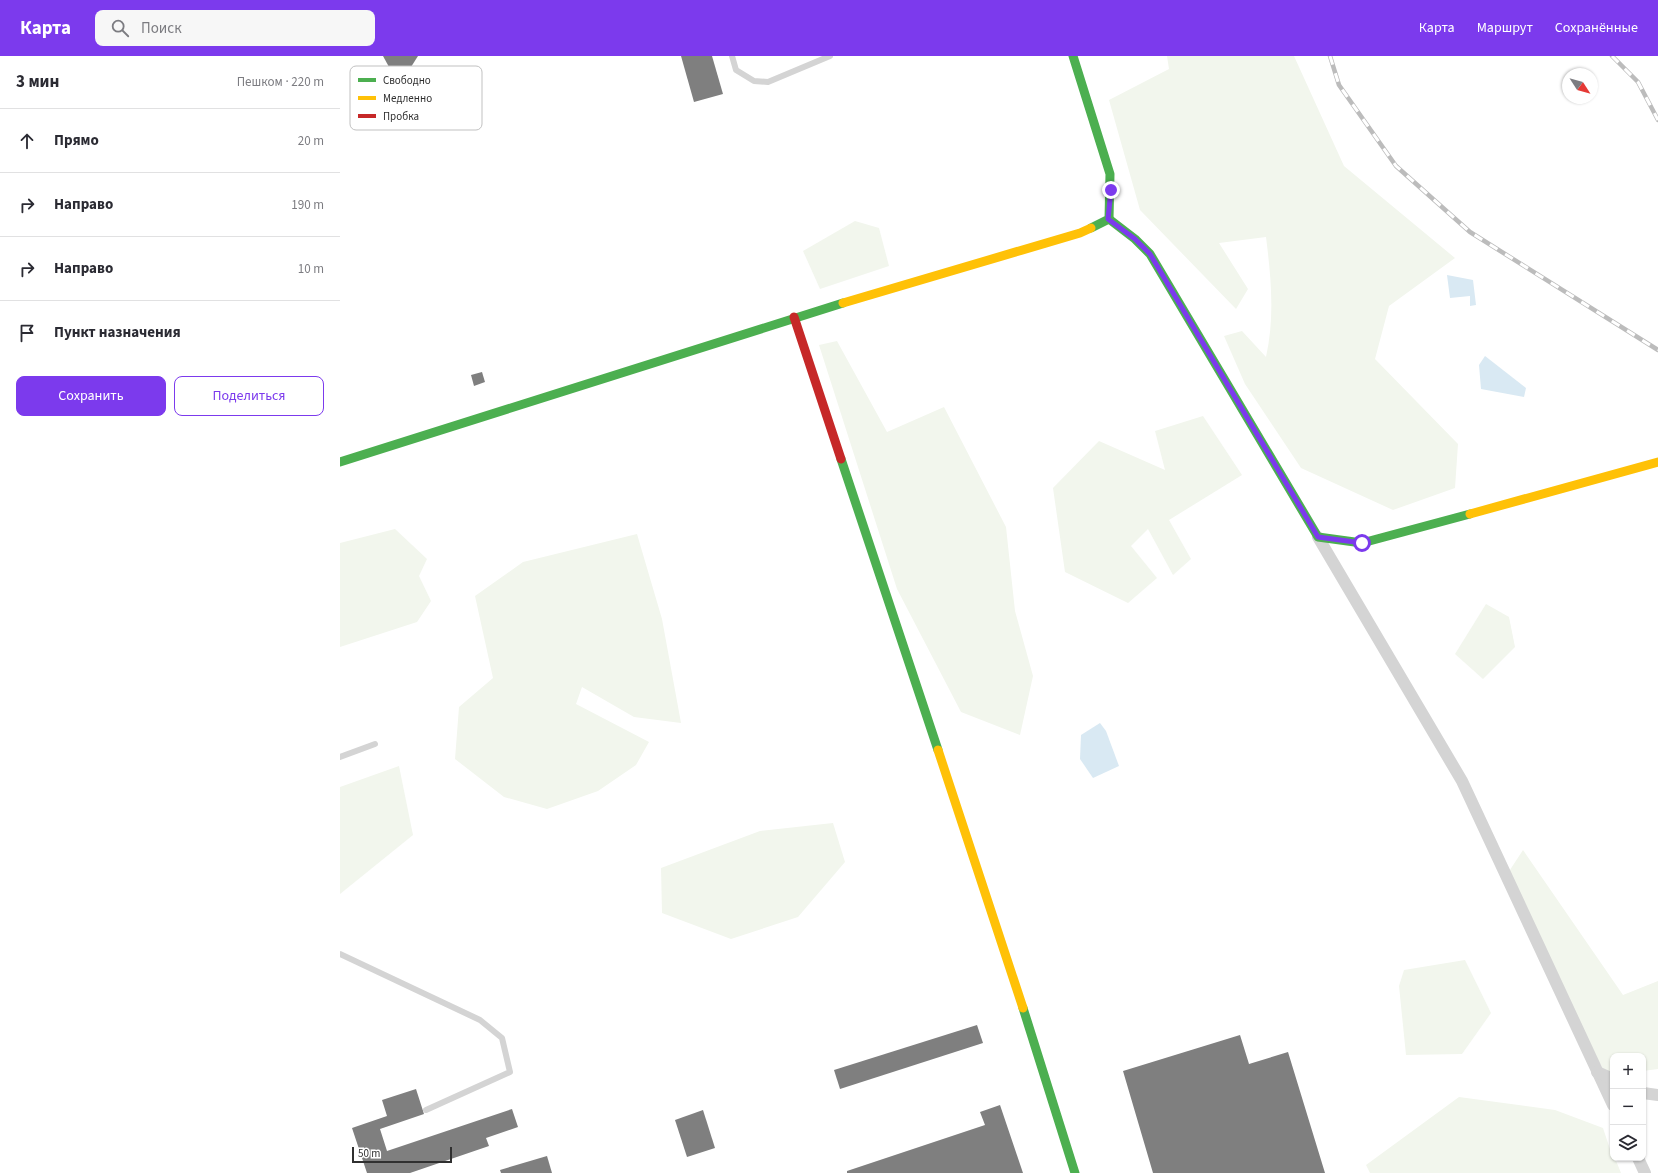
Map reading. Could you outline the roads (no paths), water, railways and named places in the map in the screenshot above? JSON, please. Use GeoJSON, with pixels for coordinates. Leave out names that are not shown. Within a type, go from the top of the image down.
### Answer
{"type":"FeatureCollection","features":[{"type":"Feature","properties":{"kind":"street"},"geometry":{"type":"LineString","coordinates":[[1073,56],[1110,174],[1111,190],[1108,219]]}},
{"type":"Feature","properties":{"kind":"street"},"geometry":{"type":"LineString","coordinates":[[340,462],[794,317],[1080,233],[1108,219]]}},
{"type":"Feature","properties":{"kind":"street"},"geometry":{"type":"LineString","coordinates":[[1108,219],[1135,239],[1150,254],[1462,780],[1610,1099]]}},
{"type":"Feature","properties":{"kind":"street"},"geometry":{"type":"LineString","coordinates":[[794,317],[1038,1053],[1075,1173]]}},
{"type":"Feature","properties":{"kind":"street"},"geometry":{"type":"LineString","coordinates":[[1318,537],[1362,543],[1658,462]]}},
{"type":"Feature","properties":{"kind":"street"},"geometry":{"type":"LineString","coordinates":[[1597,1072],[1610,1078]]}},
{"type":"Feature","properties":{"kind":"street"},"geometry":{"type":"LineString","coordinates":[[1646,1093],[1658,1095]]}},
{"type":"Feature","properties":{"kind":"street"},"geometry":{"type":"LineString","coordinates":[[1639,1161],[1645,1173]]}},
{"type":"Feature","properties":{"kind":"lane"},"geometry":{"type":"LineString","coordinates":[[732,56],[736,70],[754,82],[768,82],[830,56]]}},
{"type":"Feature","properties":{"kind":"lane"},"geometry":{"type":"LineString","coordinates":[[340,757],[375,744]]}},
{"type":"Feature","properties":{"kind":"lane"},"geometry":{"type":"LineString","coordinates":[[340,954],[480,1020],[502,1038],[510,1072],[426,1110]]}},
{"type":"Feature","properties":{"kind":"railway"},"geometry":{"type":"LineString","coordinates":[[1330,56],[1339,85],[1396,166],[1470,232],[1658,350]]}},
{"type":"Feature","properties":{"kind":"railway"},"geometry":{"type":"LineString","coordinates":[[1612,56],[1638,82],[1658,120]]}}]}
